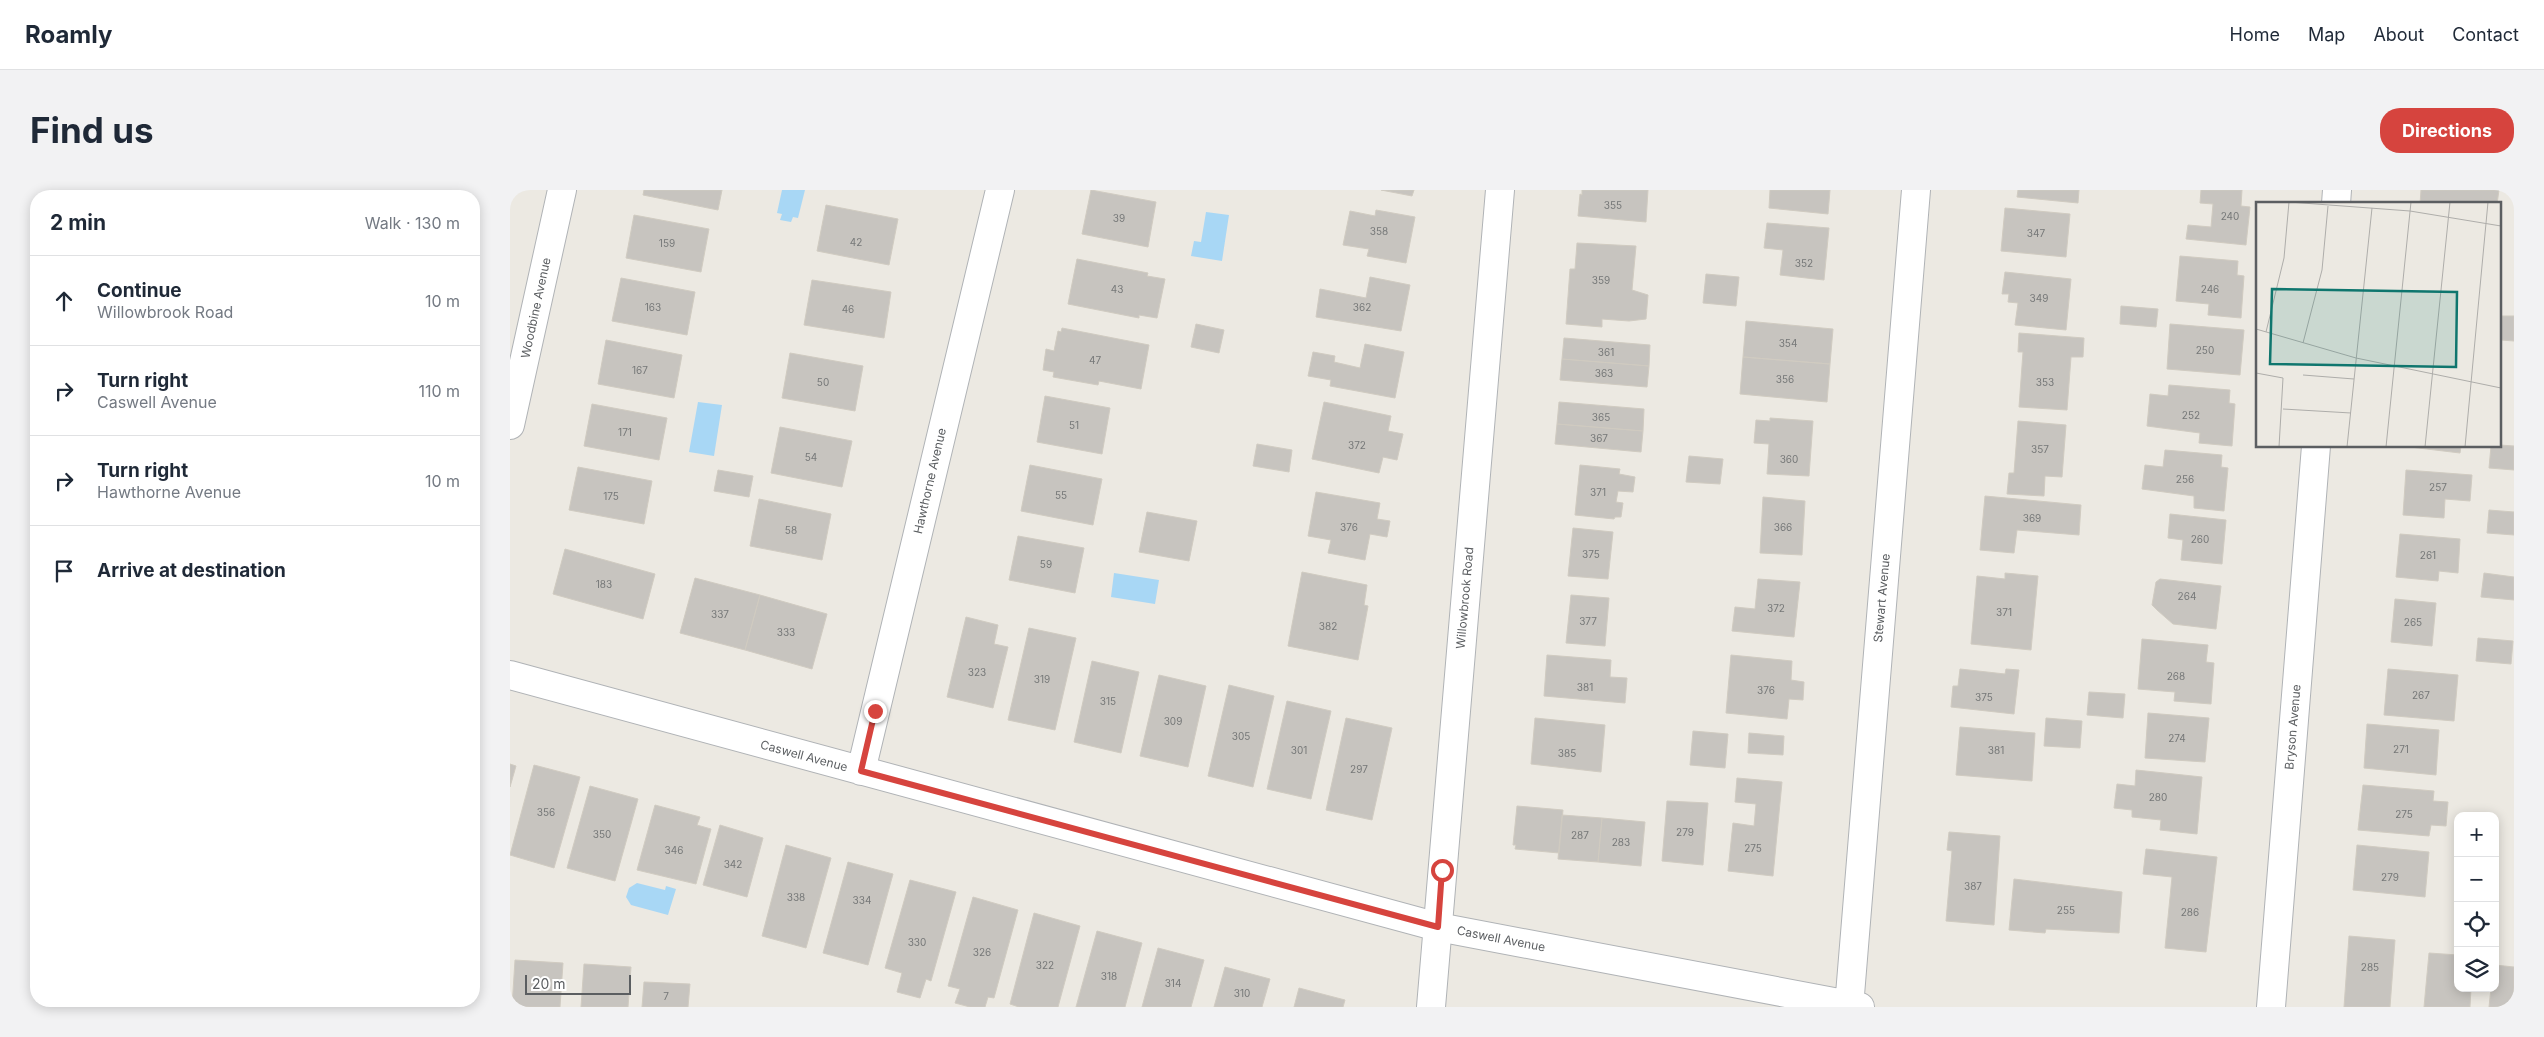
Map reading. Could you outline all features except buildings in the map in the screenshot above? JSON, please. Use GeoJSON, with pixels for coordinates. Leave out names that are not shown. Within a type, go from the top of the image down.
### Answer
{"type":"FeatureCollection","features":[{"type":"Feature","properties":{"kind":"street","name":"Woodbine Avenue"},"geometry":{"type":"LineString","coordinates":[[510,425],[562,190]]}},
{"type":"Feature","properties":{"kind":"street","name":"Hawthorne Avenue"},"geometry":{"type":"LineString","coordinates":[[861,771],[1000,190]]}},
{"type":"Feature","properties":{"kind":"street","name":"Willowbrook Road"},"geometry":{"type":"LineString","coordinates":[[1431,1007],[1500,190]]}},
{"type":"Feature","properties":{"kind":"street","name":"Stewart Avenue"},"geometry":{"type":"LineString","coordinates":[[1853,1006],[1916,190]]}},
{"type":"Feature","properties":{"kind":"street","name":"Bryson Avenue"},"geometry":{"type":"LineString","coordinates":[[2271,1007],[2316,448]]}},
{"type":"Feature","properties":{"kind":"street","name":"Caswell Avenue"},"geometry":{"type":"LineString","coordinates":[[510,675],[1438,927],[1853,1006]]}},
{"type":"Feature","properties":{"kind":"water"},"geometry":{"type":"Polygon","coordinates":[[[782,190],[805,190],[798,218],[793,217],[791,222],[780,220],[782,214],[777,213],[782,190]]]}},
{"type":"Feature","properties":{"kind":"water"},"geometry":{"type":"Polygon","coordinates":[[[1206,212],[1229,215],[1222,261],[1191,256],[1194,241],[1201,242],[1206,212]]]}},
{"type":"Feature","properties":{"kind":"water"},"geometry":{"type":"Polygon","coordinates":[[[698,402],[722,405],[714,456],[689,452],[698,402]]]}},
{"type":"Feature","properties":{"kind":"water"},"geometry":{"type":"Polygon","coordinates":[[[1114,573],[1159,580],[1155,604],[1111,597],[1114,573]]]}},
{"type":"Feature","properties":{"kind":"water"},"geometry":{"type":"Polygon","coordinates":[[[637,883],[665,890],[666,886],[676,889],[668,915],[631,905],[626,897],[629,888],[637,883]]]}},
{"type":"Feature","properties":{"kind":"route"},"geometry":{"type":"LineString","coordinates":[[875,711],[861,771],[1438,927],[1442,870]]}}]}
